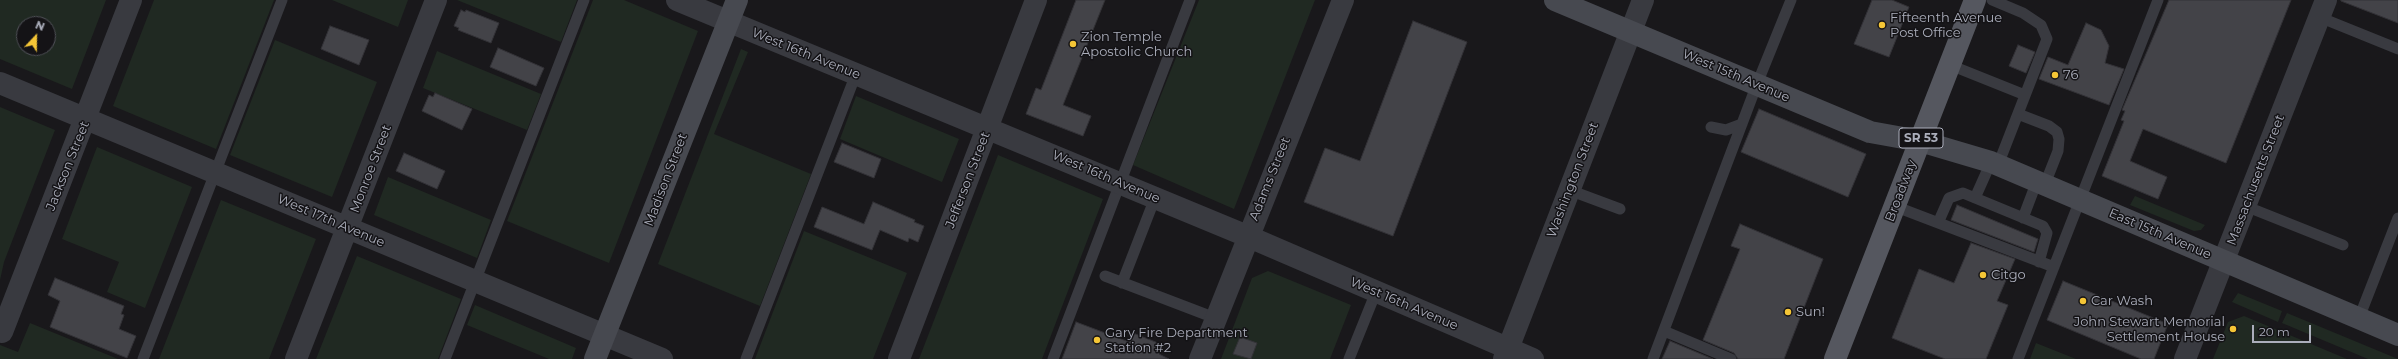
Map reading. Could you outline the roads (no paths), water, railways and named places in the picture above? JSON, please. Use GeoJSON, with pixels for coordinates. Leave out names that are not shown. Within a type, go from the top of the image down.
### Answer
{"type":"FeatureCollection","features":[{"type":"Feature","properties":{"kind":"main road","name":"Madison Street"},"geometry":{"type":"LineString","coordinates":[[596,359],[737,0]]}},
{"type":"Feature","properties":{"kind":"main road","name":"West 15th Avenue"},"geometry":{"type":"LineString","coordinates":[[1555,0],[1870,132],[1920,141]]}},
{"type":"Feature","properties":{"kind":"main road","name":"Broadway"},"geometry":{"type":"LineString","coordinates":[[1835,359],[1975,0]]}},
{"type":"Feature","properties":{"kind":"main road","name":"East 15th Avenue"},"geometry":{"type":"LineString","coordinates":[[1920,141],[1995,163],[2398,335]]}},
{"type":"Feature","properties":{"kind":"street","name":"Jackson Street"},"geometry":{"type":"LineString","coordinates":[[2,332],[131,0]]}},
{"type":"Feature","properties":{"kind":"street","name":"Monroe Street"},"geometry":{"type":"LineString","coordinates":[[296,359],[436,0]]}},
{"type":"Feature","properties":{"kind":"street","name":"West 16th Avenue"},"geometry":{"type":"LineString","coordinates":[[677,0],[1247,236],[1376,292],[1506,354],[1533,359]]}},
{"type":"Feature","properties":{"kind":"street","name":"Jefferson Street"},"geometry":{"type":"LineString","coordinates":[[899,359],[1036,0]]}},
{"type":"Feature","properties":{"kind":"street","name":"Adams Street"},"geometry":{"type":"LineString","coordinates":[[1200,359],[1247,236],[1343,0]]}},
{"type":"Feature","properties":{"kind":"street","name":"Washington Street"},"geometry":{"type":"LineString","coordinates":[[1506,354],[1643,0]]}},
{"type":"Feature","properties":{"kind":"street","name":"Massachusetts Street"},"geometry":{"type":"LineString","coordinates":[[2185,359],[2323,9]]}},
{"type":"Feature","properties":{"kind":"street","name":"West 17th Avenue"},"geometry":{"type":"LineString","coordinates":[[0,83],[662,359]]}},
{"type":"Feature","properties":{"kind":"lane"},"geometry":{"type":"LineString","coordinates":[[143,359],[282,0]]}},
{"type":"Feature","properties":{"kind":"lane"},"geometry":{"type":"LineString","coordinates":[[445,359],[584,0]]}},
{"type":"Feature","properties":{"kind":"lane"},"geometry":{"type":"LineString","coordinates":[[1053,359],[1190,0]]}},
{"type":"Feature","properties":{"kind":"lane"},"geometry":{"type":"LineString","coordinates":[[1653,359],[1757,84],[1791,0]]}},
{"type":"Feature","properties":{"kind":"lane"},"geometry":{"type":"LineString","coordinates":[[1975,198],[1995,163],[2018,114],[2047,39],[2045,31],[2041,25],[2032,18],[1992,0]]}},
{"type":"Feature","properties":{"kind":"lane"},"geometry":{"type":"LineString","coordinates":[[2018,359],[2158,0]]}},
{"type":"Feature","properties":{"kind":"lane"},"geometry":{"type":"LineString","coordinates":[[2323,9],[2398,49]]}},
{"type":"Feature","properties":{"kind":"lane"},"geometry":{"type":"LineString","coordinates":[[1950,65],[2025,95]]}},
{"type":"Feature","properties":{"kind":"lane"},"geometry":{"type":"LineString","coordinates":[[746,359],[856,74]]}},
{"type":"Feature","properties":{"kind":"lane"},"geometry":{"type":"LineString","coordinates":[[2018,114],[2049,126],[2057,132],[2059,139],[2058,151],[2022,218]]}},
{"type":"Feature","properties":{"kind":"lane"},"geometry":{"type":"LineString","coordinates":[[1711,127],[1726,130],[1742,124]]}},
{"type":"Feature","properties":{"kind":"lane"},"geometry":{"type":"LineString","coordinates":[[1569,190],[1620,209]]}},
{"type":"Feature","properties":{"kind":"lane"},"geometry":{"type":"LineString","coordinates":[[1938,223],[1949,198],[1963,193],[2042,226],[2047,233],[2039,262]]}},
{"type":"Feature","properties":{"kind":"lane"},"geometry":{"type":"LineString","coordinates":[[1122,283],[1155,198]]}},
{"type":"Feature","properties":{"kind":"lane"},"geometry":{"type":"LineString","coordinates":[[1894,206],[2054,267]]}},
{"type":"Feature","properties":{"kind":"lane"},"geometry":{"type":"LineString","coordinates":[[2245,206],[2343,245]]}},
{"type":"Feature","properties":{"kind":"lane"},"geometry":{"type":"LineString","coordinates":[[2359,318],[2398,218]]}},
{"type":"Feature","properties":{"kind":"lane"},"geometry":{"type":"LineString","coordinates":[[1105,276],[1215,318]]}},
{"type":"Feature","properties":{"kind":"lane"},"geometry":{"type":"LineString","coordinates":[[1349,359],[1376,292]]}},
{"type":"Feature","properties":{"kind":"lane"},"geometry":{"type":"LineString","coordinates":[[1664,331],[1731,359]]}},
{"type":"Feature","properties":{"kind":"place","name":"Fifteenth Avenue Post Office"},"geometry":{"type":"Point","coordinates":[1882,25]}},
{"type":"Feature","properties":{"kind":"place","name":"Zion Temple Apostolic Church"},"geometry":{"type":"Point","coordinates":[1073,44]}},
{"type":"Feature","properties":{"kind":"place","name":"76"},"geometry":{"type":"Point","coordinates":[2055,75]}},
{"type":"Feature","properties":{"kind":"place","name":"Citgo"},"geometry":{"type":"Point","coordinates":[1983,275]}},
{"type":"Feature","properties":{"kind":"place","name":"Car Wash"},"geometry":{"type":"Point","coordinates":[2083,301]}},
{"type":"Feature","properties":{"kind":"place","name":"Sun!"},"geometry":{"type":"Point","coordinates":[1788,312]}},
{"type":"Feature","properties":{"kind":"place","name":"John Stewart Memorial Settlement House"},"geometry":{"type":"Point","coordinates":[2233,329]}},
{"type":"Feature","properties":{"kind":"place","name":"Gary Fire Department Station #2"},"geometry":{"type":"Point","coordinates":[1097,340]}}]}
